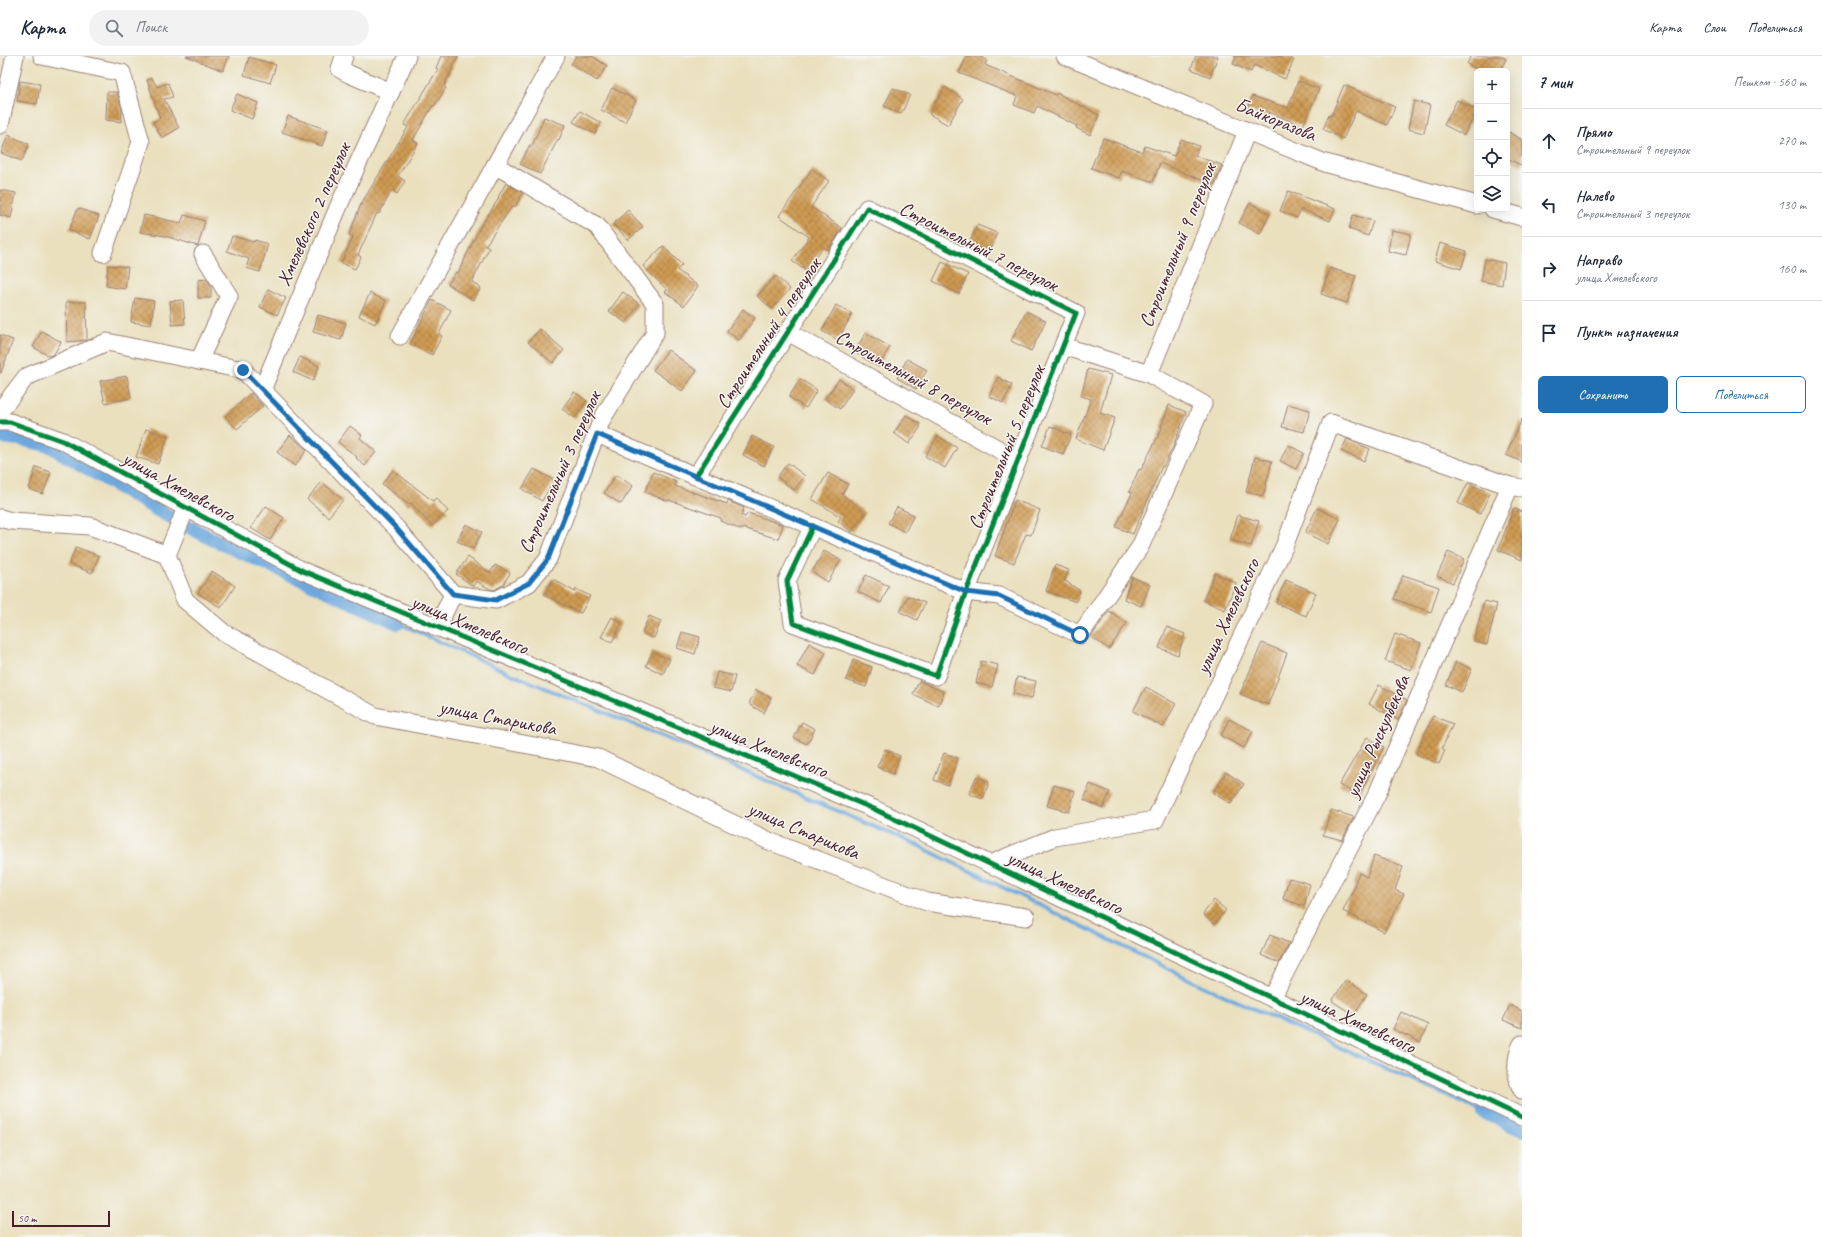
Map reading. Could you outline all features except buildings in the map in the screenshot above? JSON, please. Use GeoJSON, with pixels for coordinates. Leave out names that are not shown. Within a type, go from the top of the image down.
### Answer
{"type":"FeatureCollection","features":[{"type":"Feature","properties":{"kind":"street"},"geometry":{"type":"LineString","coordinates":[[0,125],[15,56]]}},
{"type":"Feature","properties":{"kind":"street"},"geometry":{"type":"LineString","coordinates":[[42,56],[122,73],[141,142],[103,253]]}},
{"type":"Feature","properties":{"kind":"street"},"geometry":{"type":"LineString","coordinates":[[344,56],[340,69],[391,92]]}},
{"type":"Feature","properties":{"kind":"street","name":"Хмелевского 2 переулок"},"geometry":{"type":"LineString","coordinates":[[262,390],[340,203],[407,56]]}},
{"type":"Feature","properties":{"kind":"street"},"geometry":{"type":"LineString","coordinates":[[400,336],[556,56]]}},
{"type":"Feature","properties":{"kind":"street","name":"Байкоразова"},"geometry":{"type":"LineString","coordinates":[[1064,56],[1325,163],[1474,204]]}},
{"type":"Feature","properties":{"kind":"street","name":"Строительный 9 переулок"},"geometry":{"type":"LineString","coordinates":[[1149,374],[1247,131]]}},
{"type":"Feature","properties":{"kind":"street","name":"Строительный 3 переулок"},"geometry":{"type":"LineString","coordinates":[[453,594],[496,600],[529,583],[548,559],[602,419],[655,333],[655,304],[597,226],[495,165]]}},
{"type":"Feature","properties":{"kind":"street","name":"Строительный 7 переулок"},"geometry":{"type":"LineString","coordinates":[[868,208],[1076,313]]}},
{"type":"Feature","properties":{"kind":"street","name":"Строительный 4 переулок"},"geometry":{"type":"LineString","coordinates":[[696,476],[868,208]]}},
{"type":"Feature","properties":{"kind":"street"},"geometry":{"type":"LineString","coordinates":[[1504,212],[1522,217]]}},
{"type":"Feature","properties":{"kind":"street"},"geometry":{"type":"LineString","coordinates":[[199,361],[229,296],[203,254]]}},
{"type":"Feature","properties":{"kind":"street","name":"Строительный 5 переулок"},"geometry":{"type":"LineString","coordinates":[[966,592],[1076,313]]}},
{"type":"Feature","properties":{"kind":"street","name":"Строительный 8 переулок"},"geometry":{"type":"LineString","coordinates":[[788,332],[1018,460]]}},
{"type":"Feature","properties":{"kind":"street","name":"улица Хмелевского"},"geometry":{"type":"LineString","coordinates":[[0,411],[26,377],[107,342],[243,370],[396,528],[453,594],[437,628]]}},
{"type":"Feature","properties":{"kind":"street"},"geometry":{"type":"LineString","coordinates":[[597,434],[966,592],[999,596],[1080,635],[1140,547],[1202,404],[1149,374],[1063,346]]}},
{"type":"Feature","properties":{"kind":"street","name":"улица Хмелевского"},"geometry":{"type":"LineString","coordinates":[[0,422],[10,422],[63,441],[303,571],[874,809],[1522,1117]]}},
{"type":"Feature","properties":{"kind":"street","name":"улица Хмелевского"},"geometry":{"type":"LineString","coordinates":[[990,864],[1055,837],[1155,820],[1284,547],[1331,423]]}},
{"type":"Feature","properties":{"kind":"street","name":"улица Рыскулбекова"},"geometry":{"type":"LineString","coordinates":[[1272,998],[1377,794],[1516,487],[1331,423]]}},
{"type":"Feature","properties":{"kind":"street"},"geometry":{"type":"LineString","coordinates":[[0,518],[11,522],[90,526],[168,552],[186,508]]}},
{"type":"Feature","properties":{"kind":"street"},"geometry":{"type":"LineString","coordinates":[[813,526],[787,581],[793,623],[936,676],[966,592]]}},
{"type":"Feature","properties":{"kind":"street","name":"улица Старикова"},"geometry":{"type":"LineString","coordinates":[[168,552],[185,600],[224,633],[375,716],[598,758],[769,841],[927,902],[1026,917]]}},
{"type":"Feature","properties":{"kind":"street"},"geometry":{"type":"LineString","coordinates":[[1520,1048],[1518,1084],[1522,1090]]}},
{"type":"Feature","properties":{"kind":"waterway"},"geometry":{"type":"LineString","coordinates":[[0,437],[20,439],[50,446],[159,511],[210,538],[398,623]]}},
{"type":"Feature","properties":{"kind":"waterway"},"geometry":{"type":"LineString","coordinates":[[398,623],[511,674],[681,744],[917,845],[1199,984],[1483,1112]]}},
{"type":"Feature","properties":{"kind":"waterway"},"geometry":{"type":"LineString","coordinates":[[1483,1112],[1522,1130]]}},
{"type":"Feature","properties":{"kind":"cycle path"},"geometry":{"type":"LineString","coordinates":[[696,476],[867,208],[1076,313],[966,592],[936,676],[793,623],[787,581],[813,526]]}},
{"type":"Feature","properties":{"kind":"cycle path"},"geometry":{"type":"LineString","coordinates":[[0,422],[10,422],[63,441],[303,571],[874,809],[1522,1117]]}},
{"type":"Feature","properties":{"kind":"route"},"geometry":{"type":"LineString","coordinates":[[243,370],[396,528],[453,594],[496,600],[529,583],[548,559],[597,434],[966,592],[999,596],[1080,635]]}}]}
